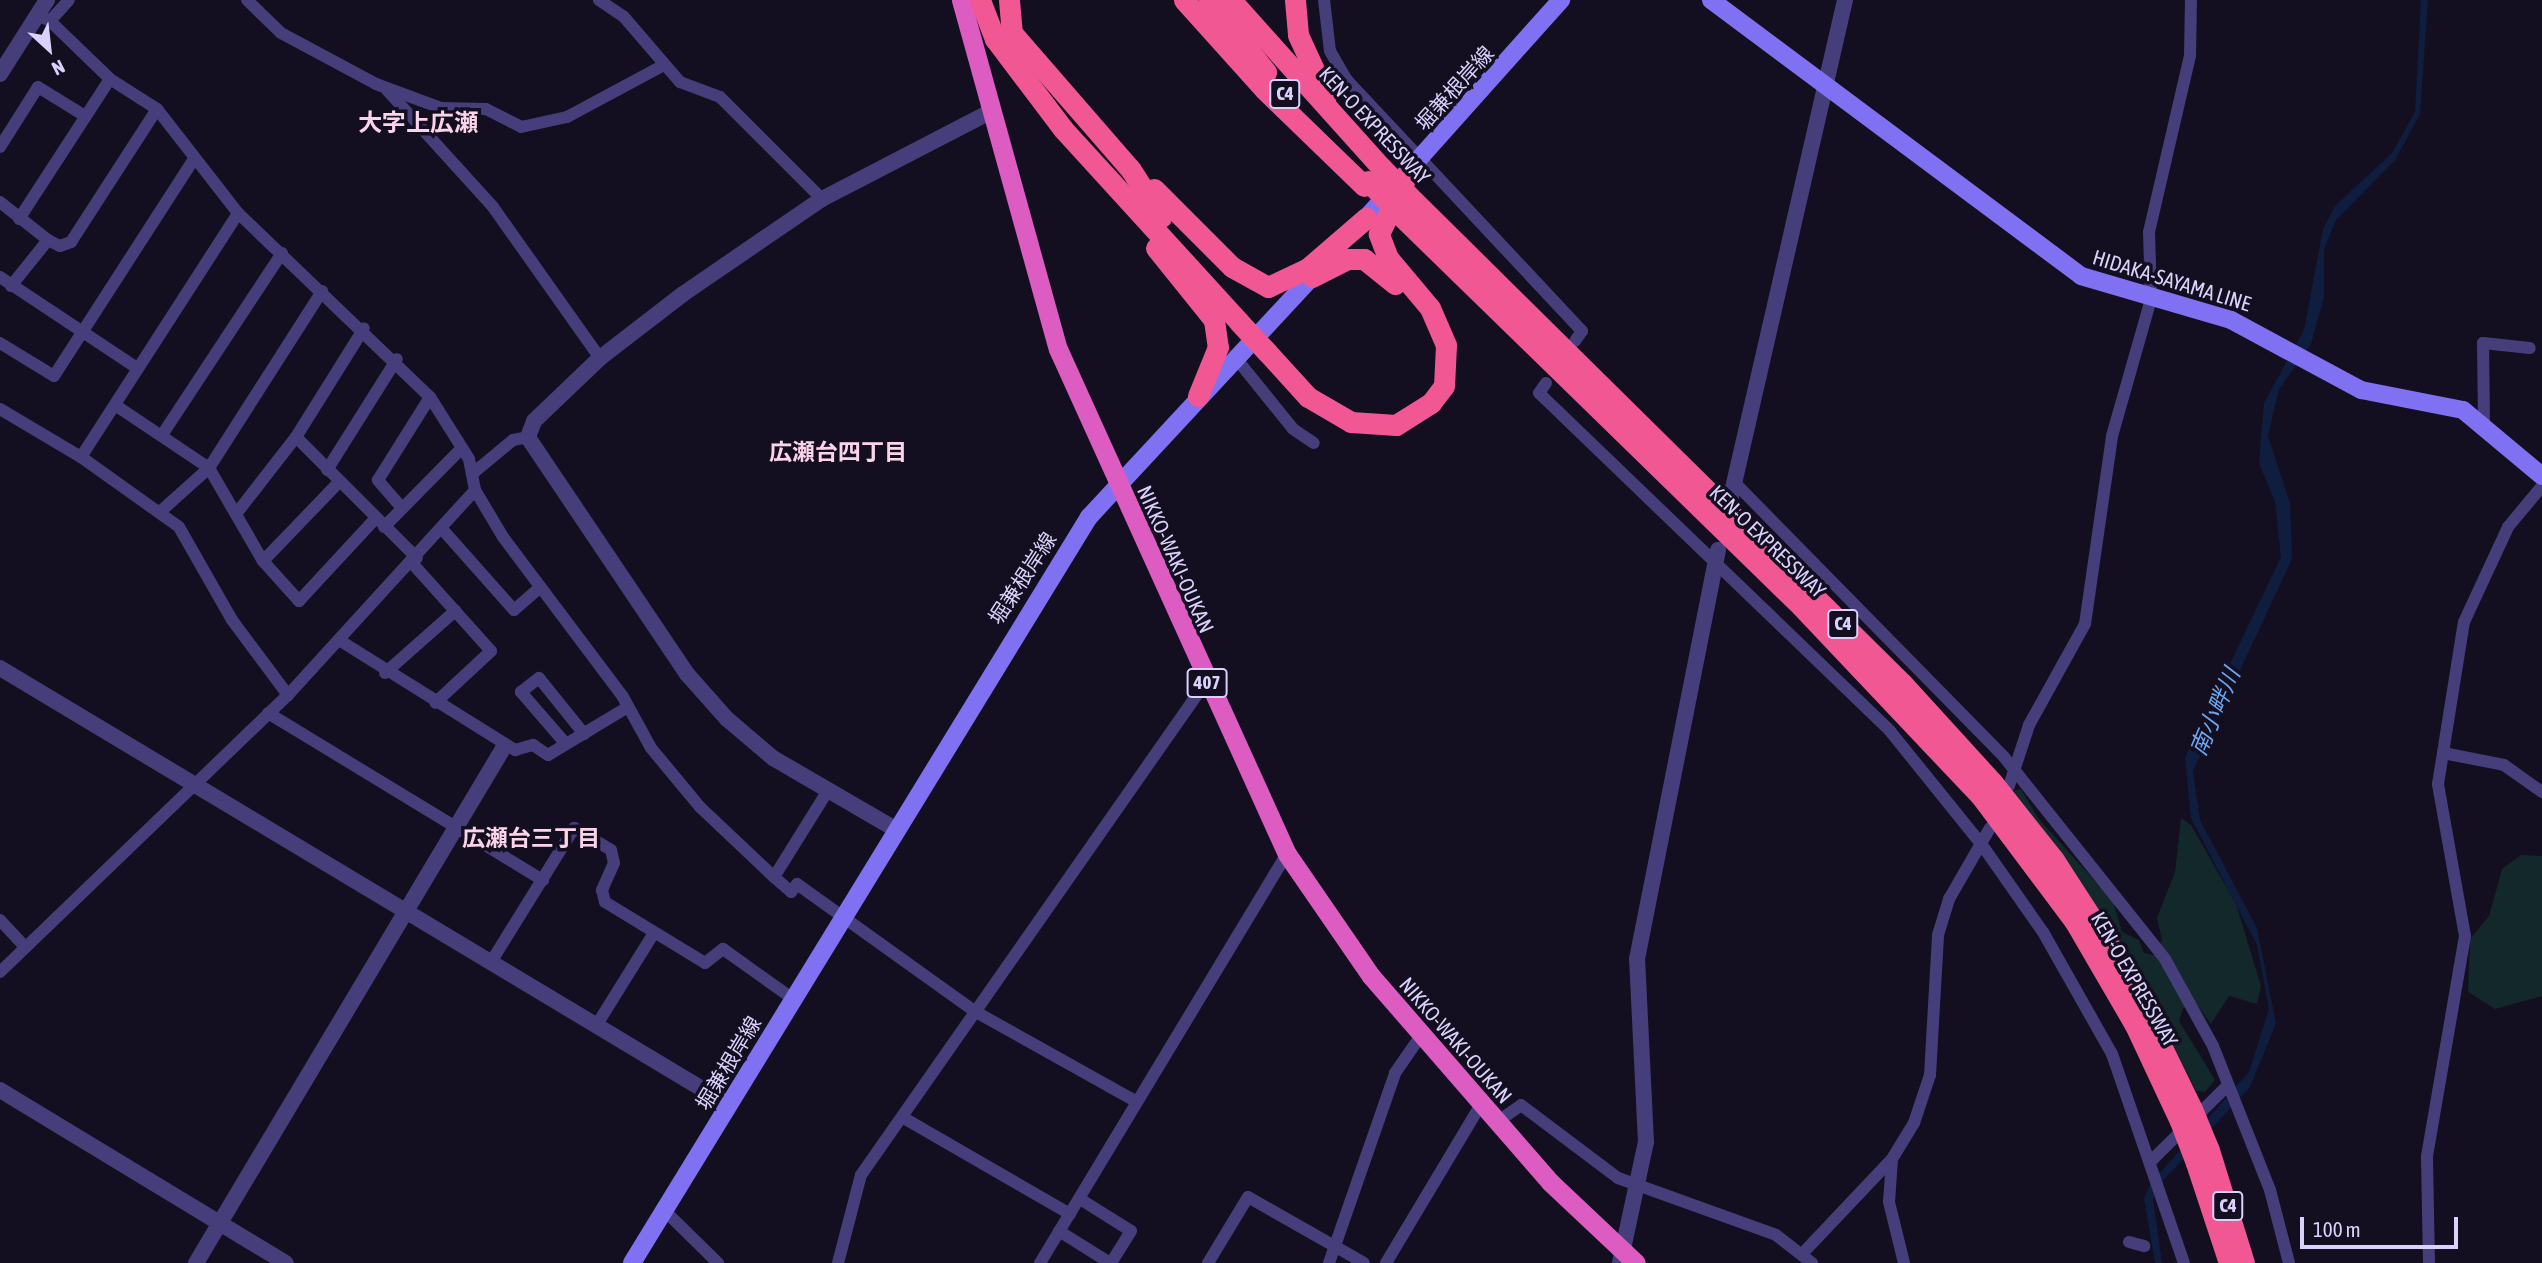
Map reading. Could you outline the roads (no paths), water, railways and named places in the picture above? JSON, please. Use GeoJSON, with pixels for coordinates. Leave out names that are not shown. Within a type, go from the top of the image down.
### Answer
{"type":"FeatureCollection","features":[{"type":"Feature","properties":{"kind":"highway","name":"NIKKO-WAKI-OUKAN"},"geometry":{"type":"LineString","coordinates":[[961,0],[1042,304],[1117,485],[1287,855],[1344,942],[1497,1122],[1626,1259]]}},
{"type":"Feature","properties":{"kind":"highway"},"geometry":{"type":"LineString","coordinates":[[979,0],[1013,65],[1112,186],[1214,320],[1218,347],[1198,396]]}},
{"type":"Feature","properties":{"kind":"highway"},"geometry":{"type":"LineString","coordinates":[[994,0],[1012,33],[1131,170],[1232,267],[1268,287],[1308,268],[1366,218]]}},
{"type":"Feature","properties":{"kind":"highway"},"geometry":{"type":"LineString","coordinates":[[1009,0],[1012,33]]}},
{"type":"Feature","properties":{"kind":"highway"},"geometry":{"type":"LineString","coordinates":[[1184,0],[1265,90],[1371,178]]}},
{"type":"Feature","properties":{"kind":"highway","name":"KEN-O EXPRESSWAY"},"geometry":{"type":"LineString","coordinates":[[1209,0],[1371,178],[1408,209],[1801,606],[1980,794],[2081,932],[2186,1115],[2244,1263]]}},
{"type":"Feature","properties":{"kind":"highway","name":"KEN-O EXPRESSWAY"},"geometry":{"type":"LineString","coordinates":[[1231,0],[1345,128],[1371,178]]}},
{"type":"Feature","properties":{"kind":"highway"},"geometry":{"type":"LineString","coordinates":[[1295,0],[1308,66],[1345,128]]}},
{"type":"Feature","properties":{"kind":"highway"},"geometry":{"type":"LineString","coordinates":[[1131,170],[1151,205],[1271,348],[1308,397],[1351,422],[1396,425],[1431,403],[1444,386],[1446,345],[1430,308],[1388,258],[1379,234],[1413,166]]}},
{"type":"Feature","properties":{"kind":"highway"},"geometry":{"type":"LineString","coordinates":[[1112,186],[1244,318]]}},
{"type":"Feature","properties":{"kind":"highway"},"geometry":{"type":"LineString","coordinates":[[1271,348],[1312,385],[1357,415],[1406,411],[1435,376],[1436,356],[1422,318],[1376,265],[1347,259],[1312,276]]}},
{"type":"Feature","properties":{"kind":"highway","name":"KEN-O EXPRESSWAY"},"geometry":{"type":"LineString","coordinates":[[2203,1157],[2229,1263]]}},
{"type":"Feature","properties":{"kind":"main road","name":"堀兼根岸線"},"geometry":{"type":"LineString","coordinates":[[632,1263],[1037,594],[1117,485],[1366,218],[1561,0]]}},
{"type":"Feature","properties":{"kind":"main road","name":"HIDAKA-SAYAMA LINE"},"geometry":{"type":"LineString","coordinates":[[1711,0],[2063,266],[2151,299],[2252,329],[2353,387],[2451,405],[2484,422],[2542,476]]}},
{"type":"Feature","properties":{"kind":"street"},"geometry":{"type":"LineString","coordinates":[[0,74],[45,11],[69,0]]}},
{"type":"Feature","properties":{"kind":"street"},"geometry":{"type":"LineString","coordinates":[[247,0],[281,33],[384,87],[440,108],[486,108],[521,127],[568,117],[664,65]]}},
{"type":"Feature","properties":{"kind":"street"},"geometry":{"type":"LineString","coordinates":[[599,0],[624,18],[680,82],[720,97],[822,199]]}},
{"type":"Feature","properties":{"kind":"street"},"geometry":{"type":"LineString","coordinates":[[1324,0],[1330,51],[1413,166],[1582,331],[1575,341]]}},
{"type":"Feature","properties":{"kind":"street"},"geometry":{"type":"LineString","coordinates":[[1730,500],[1822,82],[1845,0]]}},
{"type":"Feature","properties":{"kind":"street"},"geometry":{"type":"LineString","coordinates":[[2009,786],[2034,715],[2085,624],[2112,436],[2151,299],[2149,232],[2190,56],[2190,0]]}},
{"type":"Feature","properties":{"kind":"street"},"geometry":{"type":"LineString","coordinates":[[45,11],[110,79],[157,109],[238,213],[397,359],[430,397],[462,448],[475,490],[538,589],[628,708],[674,778],[792,892],[797,884],[976,1012],[1137,1102]]}},
{"type":"Feature","properties":{"kind":"street"},"geometry":{"type":"LineString","coordinates":[[19,219],[110,79]]}},
{"type":"Feature","properties":{"kind":"street"},"geometry":{"type":"LineString","coordinates":[[0,147],[38,87],[85,116]]}},
{"type":"Feature","properties":{"kind":"street"},"geometry":{"type":"LineString","coordinates":[[384,87],[493,207],[600,358]]}},
{"type":"Feature","properties":{"kind":"street"},"geometry":{"type":"LineString","coordinates":[[0,202],[48,240],[60,246],[71,242],[157,109]]}},
{"type":"Feature","properties":{"kind":"street"},"geometry":{"type":"LineString","coordinates":[[528,437],[534,422],[600,358],[822,199],[992,111]]}},
{"type":"Feature","properties":{"kind":"street"},"geometry":{"type":"LineString","coordinates":[[0,343],[54,376],[194,159]]}},
{"type":"Feature","properties":{"kind":"street"},"geometry":{"type":"LineString","coordinates":[[81,457],[238,213]]}},
{"type":"Feature","properties":{"kind":"street"},"geometry":{"type":"LineString","coordinates":[[11,286],[48,240]]}},
{"type":"Feature","properties":{"kind":"street"},"geometry":{"type":"LineString","coordinates":[[162,435],[282,253]]}},
{"type":"Feature","properties":{"kind":"street"},"geometry":{"type":"LineString","coordinates":[[0,277],[137,369]]}},
{"type":"Feature","properties":{"kind":"street"},"geometry":{"type":"LineString","coordinates":[[161,511],[209,468],[321,291]]}},
{"type":"Feature","properties":{"kind":"street"},"geometry":{"type":"LineString","coordinates":[[236,514],[296,437],[364,328]]}},
{"type":"Feature","properties":{"kind":"street"},"geometry":{"type":"LineString","coordinates":[[2484,422],[2483,343],[2530,348]]}},
{"type":"Feature","properties":{"kind":"street"},"geometry":{"type":"LineString","coordinates":[[1235,357],[1284,419],[1314,443]]}},
{"type":"Feature","properties":{"kind":"street"},"geometry":{"type":"LineString","coordinates":[[327,470],[397,359]]}},
{"type":"Feature","properties":{"kind":"street"},"geometry":{"type":"LineString","coordinates":[[1546,383],[1539,393],[1717,558],[1890,731],[1982,845],[2043,932],[2112,1054],[2184,1263]]}},
{"type":"Feature","properties":{"kind":"street"},"geometry":{"type":"LineString","coordinates":[[402,508],[378,480],[430,397]]}},
{"type":"Feature","properties":{"kind":"street"},"geometry":{"type":"LineString","coordinates":[[115,405],[209,468],[263,562],[299,601],[380,523],[402,508],[462,448]]}},
{"type":"Feature","properties":{"kind":"street"},"geometry":{"type":"LineString","coordinates":[[0,410],[81,457],[161,511],[193,547],[232,620],[288,695]]}},
{"type":"Feature","properties":{"kind":"street"},"geometry":{"type":"LineString","coordinates":[[296,437],[380,523],[491,651],[435,703]]}},
{"type":"Feature","properties":{"kind":"street"},"geometry":{"type":"LineString","coordinates":[[472,474],[513,440],[528,437]]}},
{"type":"Feature","properties":{"kind":"street"},"geometry":{"type":"LineString","coordinates":[[528,437],[687,674],[749,740],[827,792],[895,829]]}},
{"type":"Feature","properties":{"kind":"street"},"geometry":{"type":"LineString","coordinates":[[263,562],[339,482]]}},
{"type":"Feature","properties":{"kind":"street"},"geometry":{"type":"LineString","coordinates":[[1734,482],[1940,686],[2015,771],[2165,959],[2227,1086],[2270,1190],[2289,1263]]}},
{"type":"Feature","properties":{"kind":"street"},"geometry":{"type":"LineString","coordinates":[[2429,1263],[2427,1156],[2465,936],[2441,820],[2443,753],[2464,622],[2480,578],[2508,527],[2542,486]]}},
{"type":"Feature","properties":{"kind":"street"},"geometry":{"type":"LineString","coordinates":[[0,972],[193,783],[288,695],[443,530],[475,490]]}},
{"type":"Feature","properties":{"kind":"street"},"geometry":{"type":"LineString","coordinates":[[443,530],[514,610],[538,589]]}},
{"type":"Feature","properties":{"kind":"street"},"geometry":{"type":"LineString","coordinates":[[1626,1259],[1646,1113],[1637,960],[1717,558]]}},
{"type":"Feature","properties":{"kind":"street"},"geometry":{"type":"LineString","coordinates":[[385,673],[455,611]]}},
{"type":"Feature","properties":{"kind":"street"},"geometry":{"type":"LineString","coordinates":[[339,640],[385,673],[504,747],[533,745],[548,755],[628,708]]}},
{"type":"Feature","properties":{"kind":"street"},"geometry":{"type":"LineString","coordinates":[[0,668],[729,1105]]}},
{"type":"Feature","properties":{"kind":"street"},"geometry":{"type":"LineString","coordinates":[[566,744],[522,692],[539,678],[584,734]]}},
{"type":"Feature","properties":{"kind":"street"},"geometry":{"type":"LineString","coordinates":[[838,1263],[854,1193],[902,1118],[1206,682]]}},
{"type":"Feature","properties":{"kind":"street"},"geometry":{"type":"LineString","coordinates":[[268,713],[543,880]]}},
{"type":"Feature","properties":{"kind":"street"},"geometry":{"type":"LineString","coordinates":[[196,1263],[408,912],[504,747]]}},
{"type":"Feature","properties":{"kind":"street"},"geometry":{"type":"LineString","coordinates":[[2443,753],[2504,765],[2542,792]]}},
{"type":"Feature","properties":{"kind":"street"},"geometry":{"type":"LineString","coordinates":[[774,877],[827,792]]}},
{"type":"Feature","properties":{"kind":"street"},"geometry":{"type":"LineString","coordinates":[[491,962],[574,828],[611,850],[614,863],[602,890],[605,902],[705,963],[723,949],[793,999]]}},
{"type":"Feature","properties":{"kind":"street"},"geometry":{"type":"LineString","coordinates":[[1497,1122],[1521,1105],[1637,1188],[1776,1235],[1807,1259],[1892,1159],[1914,1123],[1930,1075],[1938,935],[1949,900],[1990,828]]}},
{"type":"Feature","properties":{"kind":"street"},"geometry":{"type":"LineString","coordinates":[[1040,1263],[1287,855]]}},
{"type":"Feature","properties":{"kind":"street"},"geometry":{"type":"LineString","coordinates":[[0,920],[24,947]]}},
{"type":"Feature","properties":{"kind":"street"},"geometry":{"type":"LineString","coordinates":[[596,1026],[654,933]]}},
{"type":"Feature","properties":{"kind":"street"},"geometry":{"type":"LineString","coordinates":[[1329,1263],[1395,1073],[1422,1034]]}},
{"type":"Feature","properties":{"kind":"street"},"geometry":{"type":"LineString","coordinates":[[2150,1162],[2227,1086]]}},
{"type":"Feature","properties":{"kind":"street"},"geometry":{"type":"LineString","coordinates":[[0,1090],[286,1263]]}},
{"type":"Feature","properties":{"kind":"street"},"geometry":{"type":"LineString","coordinates":[[1386,1263],[1481,1104]]}},
{"type":"Feature","properties":{"kind":"street"},"geometry":{"type":"LineString","coordinates":[[902,1118],[1070,1214]]}},
{"type":"Feature","properties":{"kind":"street"},"geometry":{"type":"LineString","coordinates":[[1892,1159],[1889,1202],[1904,1263]]}},
{"type":"Feature","properties":{"kind":"street"},"geometry":{"type":"LineString","coordinates":[[1208,1263],[1248,1197],[1364,1263]]}},
{"type":"Feature","properties":{"kind":"street"},"geometry":{"type":"LineString","coordinates":[[1059,1231],[1111,1263],[1131,1231],[1080,1199]]}},
{"type":"Feature","properties":{"kind":"street"},"geometry":{"type":"LineString","coordinates":[[664,1210],[718,1263]]}},
{"type":"Feature","properties":{"kind":"street"},"geometry":{"type":"LineString","coordinates":[[2129,1242],[2144,1246]]}},
{"type":"Feature","properties":{"kind":"water","name":"南小畔川"},"geometry":{"type":"Polygon","coordinates":[[[2421,0],[2428,0],[2420,114],[2395,160],[2336,220],[2324,249],[2324,297],[2311,344],[2279,389],[2268,436],[2290,503],[2292,559],[2193,771],[2200,820],[2257,928],[2276,1023],[2250,1087],[2160,1184],[2153,1199],[2162,1263],[2155,1263],[2144,1198],[2151,1183],[2249,1072],[2269,1009],[2257,945],[2191,818],[2185,758],[2281,557],[2275,502],[2259,463],[2264,403],[2304,330],[2323,229],[2335,206],[2392,153],[2415,112],[2421,0]]]}},
{"type":"Feature","properties":{"kind":"district","name":"大字上広瀬"},"geometry":{"type":"Point","coordinates":[418,123]}},
{"type":"Feature","properties":{"kind":"district","name":"広瀬台四丁目"},"geometry":{"type":"Point","coordinates":[838,452]}},
{"type":"Feature","properties":{"kind":"district","name":"広瀬台三丁目"},"geometry":{"type":"Point","coordinates":[531,838]}}]}
